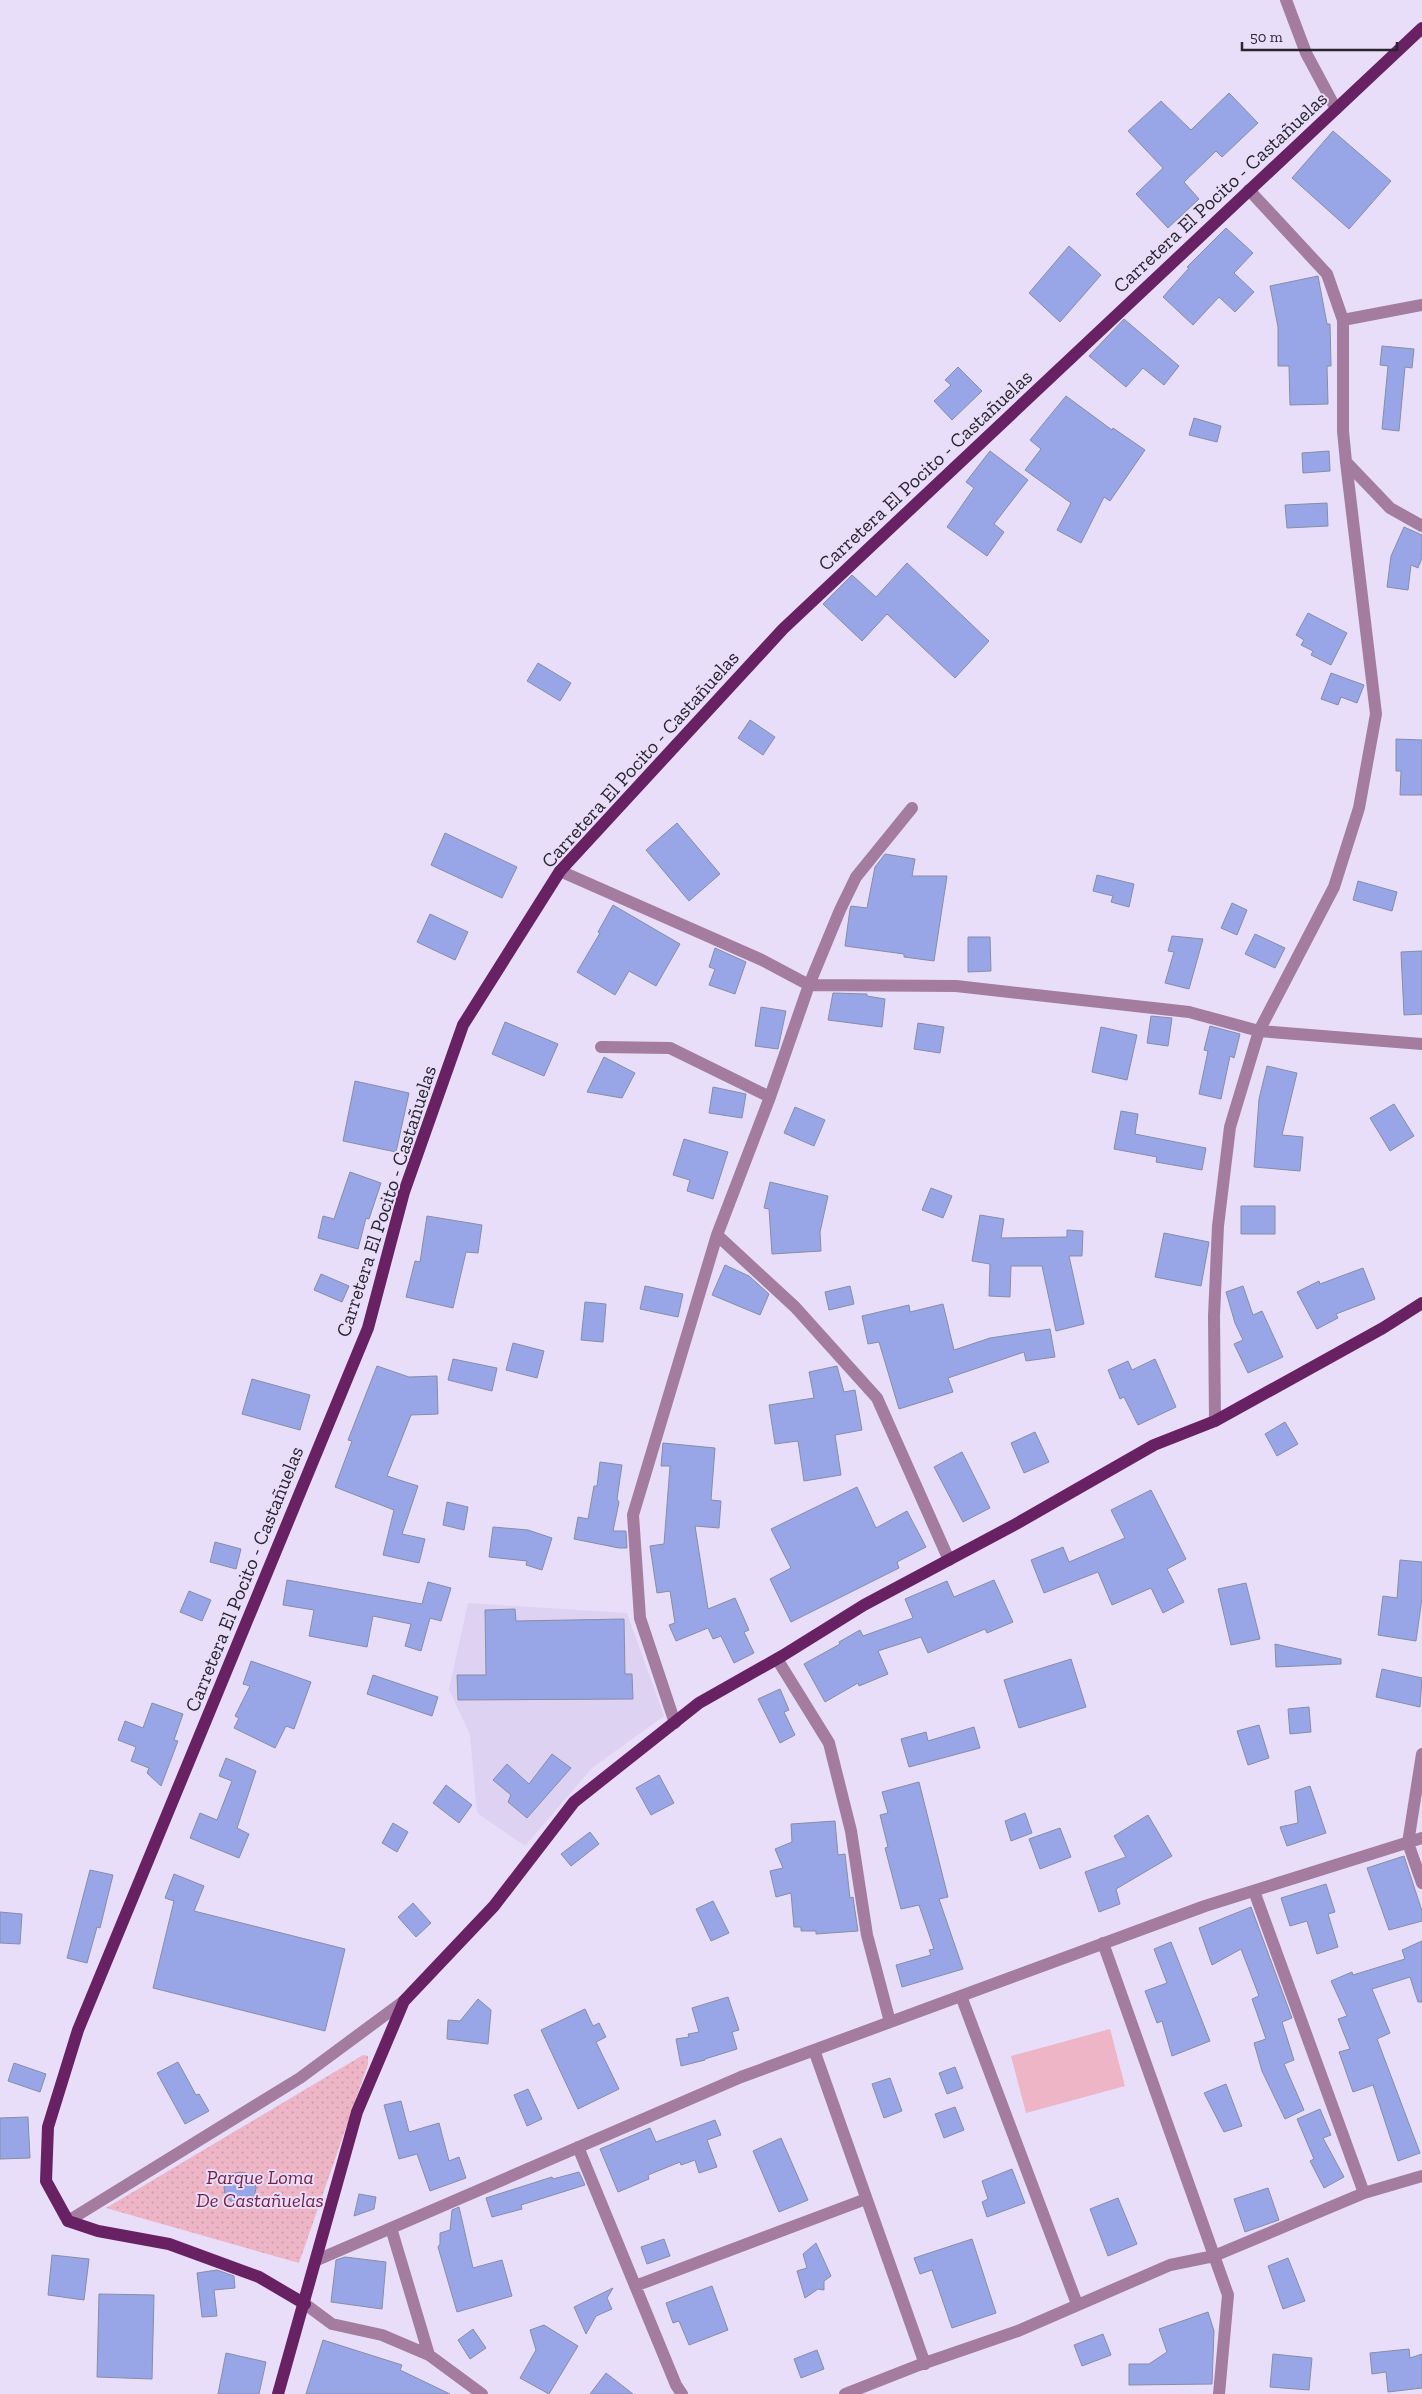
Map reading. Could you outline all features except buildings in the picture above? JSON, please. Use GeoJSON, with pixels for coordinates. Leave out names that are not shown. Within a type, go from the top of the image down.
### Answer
{"type":"FeatureCollection","features":[{"type":"Feature","properties":{"kind":"main road","name":"Carretera El Pocito - Castañuelas"},"geometry":{"type":"LineString","coordinates":[[68,2221],[46,2182],[48,2126],[78,2030],[368,1328],[404,1192],[463,1025],[560,871],[783,629],[1422,28]]}},
{"type":"Feature","properties":{"kind":"main road"},"geometry":{"type":"LineString","coordinates":[[278,2394],[357,2112],[404,2002],[494,1906],[574,1802],[699,1703],[777,1659],[864,1605],[949,1560],[1154,1445],[1215,1421],[1383,1328],[1422,1303]]}},
{"type":"Feature","properties":{"kind":"main road"},"geometry":{"type":"LineString","coordinates":[[68,2221],[98,2231],[169,2244],[259,2277],[304,2304]]}},
{"type":"Feature","properties":{"kind":"street"},"geometry":{"type":"LineString","coordinates":[[1286,0],[1306,53],[1336,109]]}},
{"type":"Feature","properties":{"kind":"street"},"geometry":{"type":"LineString","coordinates":[[1215,1421],[1214,1316],[1222,1199],[1230,1127],[1259,1031],[1334,887],[1359,808],[1376,714],[1343,431],[1343,320],[1327,274],[1250,190]]}},
{"type":"Feature","properties":{"kind":"street"},"geometry":{"type":"LineString","coordinates":[[1343,320],[1422,305]]}},
{"type":"Feature","properties":{"kind":"street"},"geometry":{"type":"LineString","coordinates":[[1346,462],[1390,508],[1422,526]]}},
{"type":"Feature","properties":{"kind":"street"},"geometry":{"type":"LineString","coordinates":[[674,1723],[640,1618],[634,1515],[717,1235],[770,1097],[809,985],[840,910],[856,877],[912,808]]}},
{"type":"Feature","properties":{"kind":"street"},"geometry":{"type":"LineString","coordinates":[[560,871],[762,960],[809,985],[956,986],[1189,1012],[1259,1031],[1422,1044]]}},
{"type":"Feature","properties":{"kind":"street"},"geometry":{"type":"LineString","coordinates":[[601,1047],[670,1048],[703,1062],[770,1097]]}},
{"type":"Feature","properties":{"kind":"street"},"geometry":{"type":"LineString","coordinates":[[717,1235],[795,1307],[877,1398],[949,1560]]}},
{"type":"Feature","properties":{"kind":"street"},"geometry":{"type":"LineString","coordinates":[[777,1659],[829,1743],[851,1831],[867,1935],[890,2022]]}},
{"type":"Feature","properties":{"kind":"street"},"geometry":{"type":"LineString","coordinates":[[1422,1754],[1408,1843],[1422,1883]]}},
{"type":"Feature","properties":{"kind":"street"},"geometry":{"type":"LineString","coordinates":[[317,2260],[741,2076],[1205,1906],[1422,1838]]}},
{"type":"Feature","properties":{"kind":"street"},"geometry":{"type":"LineString","coordinates":[[1254,1891],[1364,2193]]}},
{"type":"Feature","properties":{"kind":"street"},"geometry":{"type":"LineString","coordinates":[[1103,1943],[1228,2295],[1219,2394]]}},
{"type":"Feature","properties":{"kind":"street"},"geometry":{"type":"LineString","coordinates":[[960,1996],[1077,2304]]}},
{"type":"Feature","properties":{"kind":"street"},"geometry":{"type":"LineString","coordinates":[[68,2221],[300,2078],[404,2002]]}},
{"type":"Feature","properties":{"kind":"street"},"geometry":{"type":"LineString","coordinates":[[814,2050],[925,2364]]}},
{"type":"Feature","properties":{"kind":"street"},"geometry":{"type":"LineString","coordinates":[[578,2147],[676,2385],[682,2394]]}},
{"type":"Feature","properties":{"kind":"street"},"geometry":{"type":"LineString","coordinates":[[845,2394],[1018,2331],[1170,2265],[1214,2256],[1364,2193],[1422,2176]]}},
{"type":"Feature","properties":{"kind":"street"},"geometry":{"type":"LineString","coordinates":[[635,2286],[866,2199]]}},
{"type":"Feature","properties":{"kind":"street"},"geometry":{"type":"LineString","coordinates":[[390,2228],[429,2356]]}},
{"type":"Feature","properties":{"kind":"street"},"geometry":{"type":"LineString","coordinates":[[304,2304],[332,2324],[382,2335],[429,2356],[482,2394]]}},
{"type":"Feature","properties":{"kind":"shaded area"},"geometry":{"type":"Polygon","coordinates":[[[468,1603],[627,1613],[664,1716],[592,1768],[525,1846],[477,1813],[470,1735],[449,1689],[468,1603]]]}},
{"type":"Feature","properties":{"kind":"green space"},"geometry":{"type":"Polygon","coordinates":[[[1110,2029],[1125,2086],[1026,2113],[1011,2056],[1110,2029]]]}},
{"type":"Feature","properties":{"kind":"green space","name":"Parque Loma De Castañuelas"},"geometry":{"type":"Polygon","coordinates":[[[363,2055],[368,2056],[368,2064],[299,2263],[106,2208],[363,2055]]]}}]}
